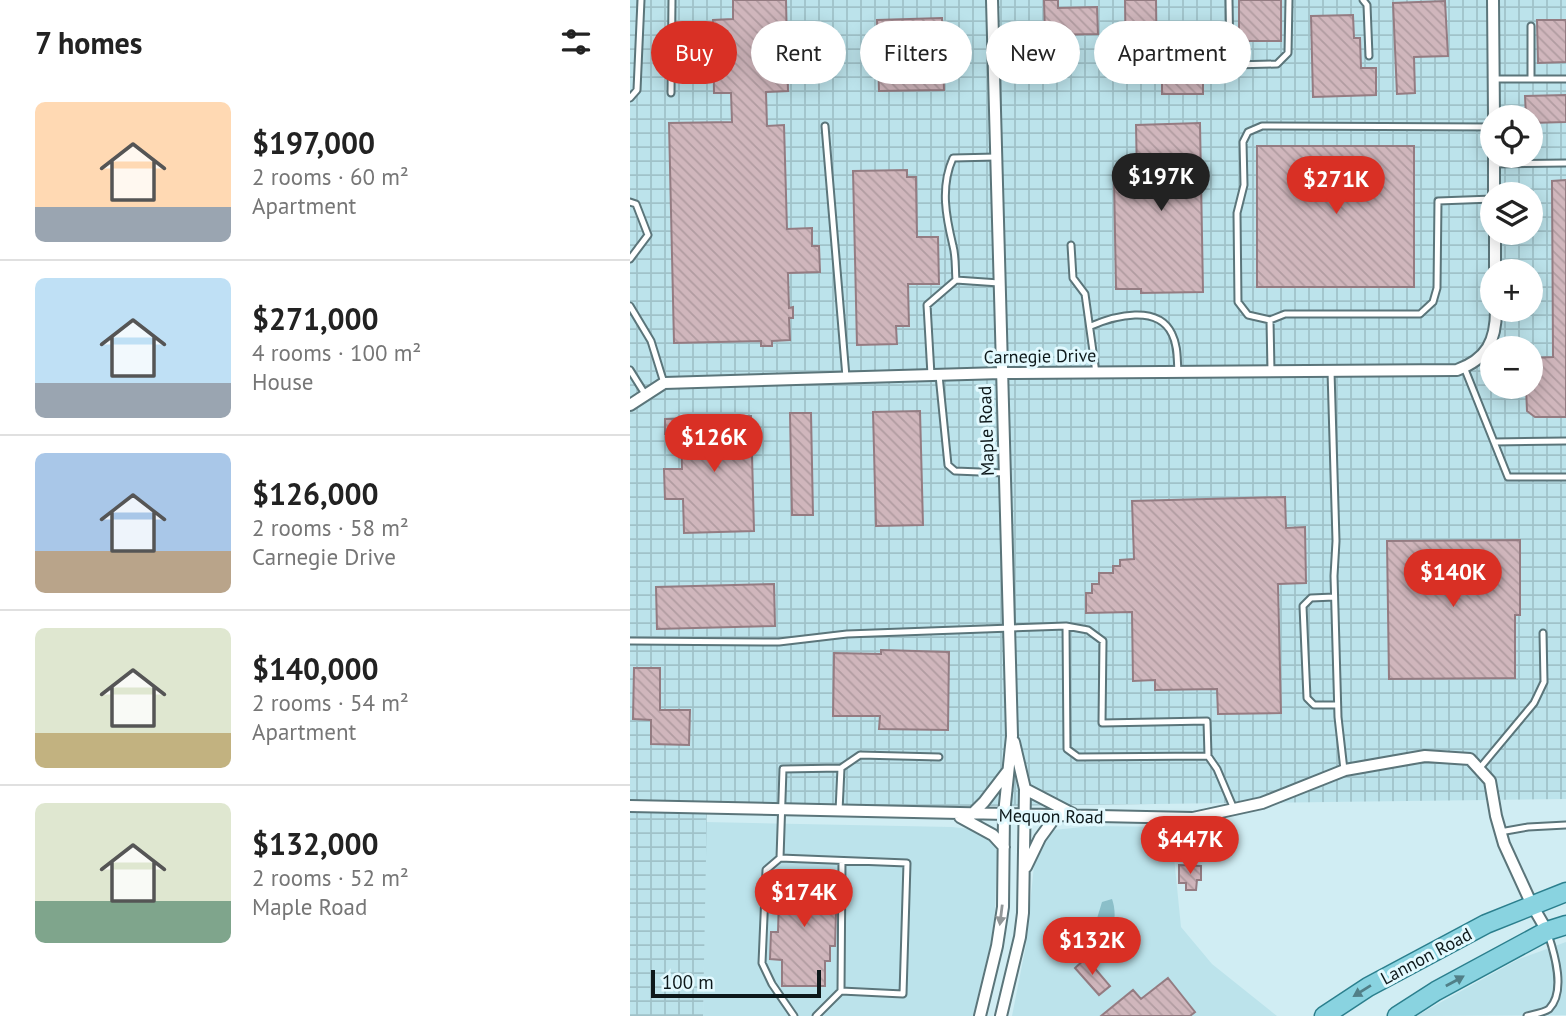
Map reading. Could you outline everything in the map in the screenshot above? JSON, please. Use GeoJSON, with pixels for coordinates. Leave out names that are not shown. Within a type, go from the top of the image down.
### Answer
{"type":"FeatureCollection","features":[{"type":"Feature","properties":{"kind":"main road"},"geometry":{"type":"LineString","coordinates":[[1532,905],[1566,892]]}},
{"type":"Feature","properties":{"kind":"main road","name":"Lannon Road"},"geometry":{"type":"LineString","coordinates":[[1324,1016],[1368,987],[1486,924],[1532,905]]}},
{"type":"Feature","properties":{"kind":"main road"},"geometry":{"type":"LineString","coordinates":[[1547,931],[1566,925]]}},
{"type":"Feature","properties":{"kind":"main road","name":"Lannon Road"},"geometry":{"type":"LineString","coordinates":[[1397,1016],[1436,991],[1547,931]]}},
{"type":"Feature","properties":{"kind":"street","name":"Maple Road"},"geometry":{"type":"LineString","coordinates":[[980,1016],[1001,922],[1004,814],[1012,736],[992,0]]}},
{"type":"Feature","properties":{"kind":"street"},"geometry":{"type":"LineString","coordinates":[[1493,0],[1494,105]]}},
{"type":"Feature","properties":{"kind":"street"},"geometry":{"type":"LineString","coordinates":[[1460,369],[1472,364],[1486,351],[1496,330],[1496,322]]}},
{"type":"Feature","properties":{"kind":"street","name":"Carnegie Drive"},"geometry":{"type":"LineString","coordinates":[[664,383],[1001,373],[1460,369]]}},
{"type":"Feature","properties":{"kind":"street"},"geometry":{"type":"LineString","coordinates":[[630,405],[664,383]]}},
{"type":"Feature","properties":{"kind":"street","name":"Maple Road"},"geometry":{"type":"LineString","coordinates":[[1001,1016],[1020,937],[1023,912],[1025,789],[1012,736]]}},
{"type":"Feature","properties":{"kind":"street","name":"Mequon Road"},"geometry":{"type":"LineString","coordinates":[[630,806],[1193,818],[1262,803],[1345,770],[1425,756],[1470,759],[1479,769]]}},
{"type":"Feature","properties":{"kind":"street"},"geometry":{"type":"LineString","coordinates":[[1479,769],[1490,781],[1500,832],[1532,905],[1547,931]]}},
{"type":"Feature","properties":{"kind":"street"},"geometry":{"type":"LineString","coordinates":[[971,815],[1007,772]]}},
{"type":"Feature","properties":{"kind":"street"},"geometry":{"type":"LineString","coordinates":[[1025,789],[1079,817]]}},
{"type":"Feature","properties":{"kind":"street"},"geometry":{"type":"LineString","coordinates":[[954,814],[993,835],[1003,847]]}},
{"type":"Feature","properties":{"kind":"street"},"geometry":{"type":"LineString","coordinates":[[1024,873],[1040,838],[1056,816]]}},
{"type":"Feature","properties":{"kind":"lane"},"geometry":{"type":"LineString","coordinates":[[630,98],[637,90],[641,0]]}},
{"type":"Feature","properties":{"kind":"lane"},"geometry":{"type":"LineString","coordinates":[[671,93],[672,0]]}},
{"type":"Feature","properties":{"kind":"lane"},"geometry":{"type":"LineString","coordinates":[[1229,0],[1230,61],[1233,65],[1277,64],[1288,52],[1289,0]]}},
{"type":"Feature","properties":{"kind":"lane"},"geometry":{"type":"LineString","coordinates":[[1363,0],[1367,5],[1369,57]]}},
{"type":"Feature","properties":{"kind":"lane"},"geometry":{"type":"LineString","coordinates":[[1531,26],[1531,79]]}},
{"type":"Feature","properties":{"kind":"lane"},"geometry":{"type":"LineString","coordinates":[[1494,79],[1566,79]]}},
{"type":"Feature","properties":{"kind":"lane"},"geometry":{"type":"LineString","coordinates":[[825,126],[846,378]]}},
{"type":"Feature","properties":{"kind":"lane"},"geometry":{"type":"LineString","coordinates":[[1480,127],[1262,126],[1248,132],[1243,142],[1244,185],[1237,213],[1238,302],[1248,315],[1270,320],[1285,314],[1420,314],[1433,302],[1437,288],[1438,201],[1480,198]]}},
{"type":"Feature","properties":{"kind":"lane"},"geometry":{"type":"LineString","coordinates":[[956,280],[954,247],[948,233],[945,176],[953,158],[996,158]]}},
{"type":"Feature","properties":{"kind":"lane"},"geometry":{"type":"LineString","coordinates":[[1543,162],[1566,163]]}},
{"type":"Feature","properties":{"kind":"lane"},"geometry":{"type":"LineString","coordinates":[[630,202],[636,204],[648,234],[630,259]]}},
{"type":"Feature","properties":{"kind":"lane"},"geometry":{"type":"LineString","coordinates":[[1071,245],[1073,278],[1085,294],[1096,373]]}},
{"type":"Feature","properties":{"kind":"lane"},"geometry":{"type":"LineString","coordinates":[[999,283],[956,280],[927,304],[948,465],[955,471],[1005,473]]}},
{"type":"Feature","properties":{"kind":"lane"},"geometry":{"type":"LineString","coordinates":[[630,306],[651,341],[664,383]]}},
{"type":"Feature","properties":{"kind":"lane"},"geometry":{"type":"LineString","coordinates":[[1091,326],[1110,318],[1131,314],[1157,319],[1171,331],[1177,349],[1178,372]]}},
{"type":"Feature","properties":{"kind":"lane"},"geometry":{"type":"LineString","coordinates":[[1270,320],[1271,372]]}},
{"type":"Feature","properties":{"kind":"lane"},"geometry":{"type":"LineString","coordinates":[[1460,369],[1508,477],[1566,477]]}},
{"type":"Feature","properties":{"kind":"lane"},"geometry":{"type":"LineString","coordinates":[[630,370],[646,395]]}},
{"type":"Feature","properties":{"kind":"lane"},"geometry":{"type":"LineString","coordinates":[[1331,371],[1337,705],[1345,770]]}},
{"type":"Feature","properties":{"kind":"lane"},"geometry":{"type":"LineString","coordinates":[[1494,442],[1566,441]]}},
{"type":"Feature","properties":{"kind":"lane"},"geometry":{"type":"LineString","coordinates":[[1334,597],[1311,598],[1303,606],[1307,698],[1314,705],[1337,705]]}},
{"type":"Feature","properties":{"kind":"lane"},"geometry":{"type":"LineString","coordinates":[[1066,626],[1067,749],[1078,757],[1208,756]]}},
{"type":"Feature","properties":{"kind":"lane"},"geometry":{"type":"LineString","coordinates":[[630,641],[779,642],[847,634],[1010,627],[1066,626],[1088,629],[1103,641],[1102,723],[1207,721],[1208,756],[1217,769],[1234,809]]}},
{"type":"Feature","properties":{"kind":"lane"},"geometry":{"type":"LineString","coordinates":[[1479,769],[1534,703],[1544,682],[1543,633]]}},
{"type":"Feature","properties":{"kind":"lane"},"geometry":{"type":"LineString","coordinates":[[780,858],[783,769],[841,768],[860,755],[939,757]]}},
{"type":"Feature","properties":{"kind":"lane"},"geometry":{"type":"LineString","coordinates":[[839,811],[841,768]]}},
{"type":"Feature","properties":{"kind":"lane"},"geometry":{"type":"LineString","coordinates":[[1500,832],[1540,825],[1566,825]]}},
{"type":"Feature","properties":{"kind":"lane"},"geometry":{"type":"LineString","coordinates":[[794,1016],[772,984],[762,963],[766,870],[780,858],[907,863],[903,994],[841,991]]}},
{"type":"Feature","properties":{"kind":"lane"},"geometry":{"type":"LineString","coordinates":[[816,1016],[841,991],[842,861]]}},
{"type":"Feature","properties":{"kind":"lane"},"geometry":{"type":"LineString","coordinates":[[1527,1016],[1547,1010],[1553,1005],[1562,983],[1562,975],[1547,931]]}},
{"type":"Feature","properties":{"kind":"shaded area"},"geometry":{"type":"Polygon","coordinates":[[[630,0],[1566,0],[1566,799],[915,807],[707,804],[703,1016],[630,1016],[630,0]]]}},
{"type":"Feature","properties":{"kind":"shaded area"},"geometry":{"type":"Polygon","coordinates":[[[705,822],[952,827],[970,829],[990,839],[997,851],[995,911],[992,937],[973,1016],[703,1016],[705,822]]]}},
{"type":"Feature","properties":{"kind":"shaded area"},"geometry":{"type":"Polygon","coordinates":[[[1092,826],[1171,827],[1181,927],[1212,964],[1277,1016],[1012,1016],[1026,945],[1034,865],[1040,846],[1054,830],[1092,826]]]}},
{"type":"Feature","properties":{"kind":"shaded area"},"geometry":{"type":"Polygon","coordinates":[[[1112,899],[1115,915],[1112,931],[1104,945],[1090,953],[1088,948],[1102,902],[1112,899]]]}},
{"type":"Feature","properties":{"kind":"shaded area"},"geometry":{"type":"Polygon","coordinates":[[[1566,942],[1566,1015],[1416,1016],[1519,959],[1566,942]]]}},
{"type":"Feature","properties":{"kind":"building"},"geometry":{"type":"Polygon","coordinates":[[[733,0],[786,0],[786,21],[751,21],[751,84],[788,84],[788,91],[766,92],[767,126],[784,125],[787,229],[812,228],[812,246],[819,246],[820,272],[788,273],[789,308],[793,307],[793,318],[789,318],[790,340],[772,341],[772,346],[761,346],[761,341],[674,343],[669,123],[732,122],[731,93],[714,93],[714,84],[737,84],[737,21],[713,20],[733,19],[733,0]]]}},
{"type":"Feature","properties":{"kind":"building"},"geometry":{"type":"Polygon","coordinates":[[[1044,0],[1058,0],[1058,8],[1097,7],[1094,34],[1080,34],[1080,21],[1045,21],[1044,0]]]}},
{"type":"Feature","properties":{"kind":"building"},"geometry":{"type":"Polygon","coordinates":[[[1125,0],[1156,0],[1156,21],[1125,21],[1125,0]]]}},
{"type":"Feature","properties":{"kind":"building"},"geometry":{"type":"Polygon","coordinates":[[[1239,0],[1281,0],[1281,41],[1251,41],[1251,21],[1239,21],[1239,0]]]}},
{"type":"Feature","properties":{"kind":"building"},"geometry":{"type":"Polygon","coordinates":[[[1445,1],[1448,56],[1414,57],[1415,93],[1397,94],[1393,3],[1445,1]]]}},
{"type":"Feature","properties":{"kind":"building"},"geometry":{"type":"Polygon","coordinates":[[[1353,15],[1354,38],[1360,38],[1361,68],[1376,68],[1376,95],[1313,97],[1311,16],[1353,15]]]}},
{"type":"Feature","properties":{"kind":"building"},"geometry":{"type":"Polygon","coordinates":[[[942,18],[942,21],[877,21],[942,18]]]}},
{"type":"Feature","properties":{"kind":"building"},"geometry":{"type":"Polygon","coordinates":[[[1537,20],[1566,20],[1566,62],[1538,63],[1537,20]]]}},
{"type":"Feature","properties":{"kind":"building"},"geometry":{"type":"Polygon","coordinates":[[[879,84],[944,84],[944,90],[879,91],[879,84]]]}},
{"type":"Feature","properties":{"kind":"building"},"geometry":{"type":"Polygon","coordinates":[[[1162,84],[1203,84],[1203,94],[1162,94],[1162,84]]]}},
{"type":"Feature","properties":{"kind":"building"},"geometry":{"type":"Polygon","coordinates":[[[1566,95],[1566,122],[1543,123],[1543,105],[1525,105],[1525,96],[1566,95]]]}},
{"type":"Feature","properties":{"kind":"building"},"geometry":{"type":"Polygon","coordinates":[[[1200,123],[1203,292],[1141,293],[1141,289],[1116,289],[1114,177],[1137,177],[1136,125],[1200,123]]]}},
{"type":"Feature","properties":{"kind":"building"},"geometry":{"type":"Polygon","coordinates":[[[1257,146],[1414,146],[1414,287],[1257,287],[1257,146]]]}},
{"type":"Feature","properties":{"kind":"building"},"geometry":{"type":"Polygon","coordinates":[[[907,170],[907,177],[916,177],[917,237],[938,237],[939,284],[908,284],[909,326],[896,326],[897,344],[857,345],[853,171],[907,170]]]}},
{"type":"Feature","properties":{"kind":"building"},"geometry":{"type":"Polygon","coordinates":[[[1566,180],[1566,417],[1535,417],[1527,411],[1526,399],[1543,399],[1543,357],[1553,357],[1552,181],[1566,180]]]}},
{"type":"Feature","properties":{"kind":"building"},"geometry":{"type":"Polygon","coordinates":[[[920,411],[923,525],[876,526],[873,412],[920,411]]]}},
{"type":"Feature","properties":{"kind":"building"},"geometry":{"type":"Polygon","coordinates":[[[790,413],[811,413],[813,515],[792,515],[790,413]]]}},
{"type":"Feature","properties":{"kind":"building"},"geometry":{"type":"Polygon","coordinates":[[[751,416],[754,531],[684,533],[683,499],[665,499],[664,469],[682,469],[681,434],[665,434],[665,419],[751,416]]]}},
{"type":"Feature","properties":{"kind":"building"},"geometry":{"type":"Polygon","coordinates":[[[1285,497],[1286,528],[1305,527],[1306,583],[1278,584],[1281,713],[1218,714],[1217,689],[1155,690],[1155,680],[1133,681],[1132,612],[1086,613],[1086,593],[1092,593],[1092,584],[1099,584],[1099,573],[1113,573],[1113,566],[1120,566],[1120,560],[1134,559],[1132,501],[1285,497]]]}},
{"type":"Feature","properties":{"kind":"building"},"geometry":{"type":"Polygon","coordinates":[[[1520,540],[1520,615],[1515,615],[1515,678],[1389,679],[1387,541],[1520,540]]]}},
{"type":"Feature","properties":{"kind":"building"},"geometry":{"type":"Polygon","coordinates":[[[774,584],[775,626],[657,629],[656,587],[774,584]]]}},
{"type":"Feature","properties":{"kind":"building"},"geometry":{"type":"Polygon","coordinates":[[[881,650],[949,652],[948,730],[879,729],[880,716],[833,716],[834,653],[881,654],[881,650]]]}},
{"type":"Feature","properties":{"kind":"building"},"geometry":{"type":"Polygon","coordinates":[[[634,668],[660,668],[660,710],[690,710],[689,745],[651,744],[651,720],[633,719],[634,668]]]}},
{"type":"Feature","properties":{"kind":"building"},"geometry":{"type":"Polygon","coordinates":[[[1179,865],[1201,866],[1201,880],[1197,880],[1196,890],[1186,890],[1186,883],[1179,883],[1179,865]]]}},
{"type":"Feature","properties":{"kind":"building"},"geometry":{"type":"Polygon","coordinates":[[[784,871],[827,872],[827,897],[831,897],[831,912],[836,913],[835,946],[830,946],[830,961],[825,961],[825,986],[782,986],[782,960],[770,959],[771,932],[778,932],[779,896],[784,896],[784,871]]]}},
{"type":"Feature","properties":{"kind":"building"},"geometry":{"type":"Polygon","coordinates":[[[1086,958],[1110,986],[1099,995],[1075,968],[1086,958]]]}},
{"type":"Feature","properties":{"kind":"building"},"geometry":{"type":"Polygon","coordinates":[[[1168,978],[1195,1012],[1190,1016],[1101,1016],[1133,990],[1141,999],[1168,978]]]}}]}
